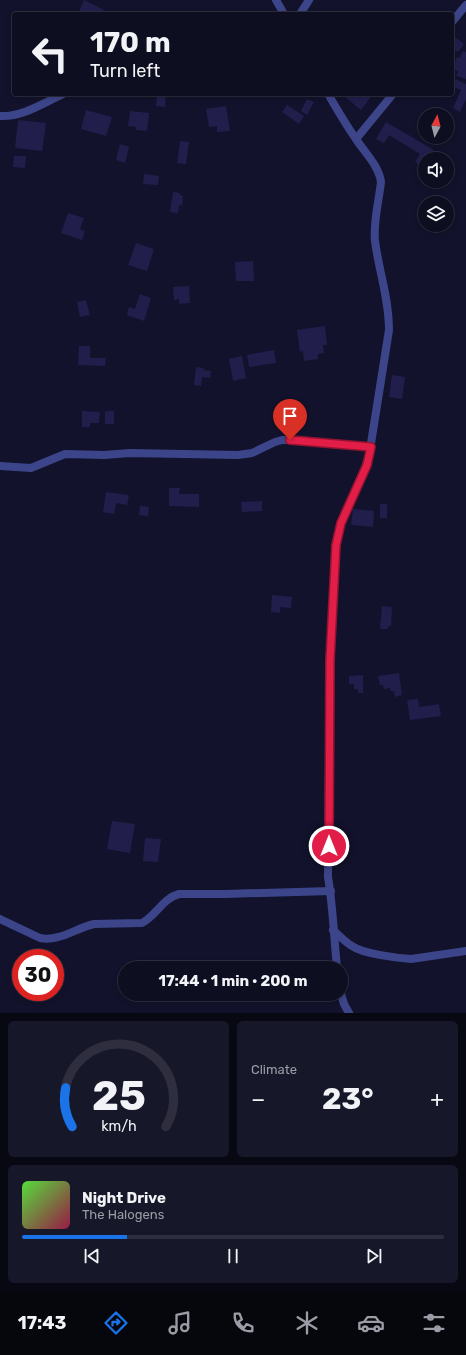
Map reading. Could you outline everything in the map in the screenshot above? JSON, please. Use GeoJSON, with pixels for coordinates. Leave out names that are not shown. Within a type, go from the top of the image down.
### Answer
{"type":"FeatureCollection","features":[{"type":"Feature","properties":{"kind":"street"},"geometry":{"type":"LineString","coordinates":[[276,0],[283,12]]}},
{"type":"Feature","properties":{"kind":"street"},"geometry":{"type":"LineString","coordinates":[[301,12],[309,0]]}},
{"type":"Feature","properties":{"kind":"street"},"geometry":{"type":"LineString","coordinates":[[454,20],[466,5]]}},
{"type":"Feature","properties":{"kind":"street"},"geometry":{"type":"LineString","coordinates":[[0,116],[13,116],[59,96]]}},
{"type":"Feature","properties":{"kind":"street"},"geometry":{"type":"LineString","coordinates":[[329,96],[356,139],[378,170],[380,177],[381,182],[375,240],[388,304],[389,317],[389,330],[367,465],[341,523],[336,545],[330,660],[328,877],[331,891],[336,961]]}},
{"type":"Feature","properties":{"kind":"street"},"geometry":{"type":"LineString","coordinates":[[356,139],[390,96]]}},
{"type":"Feature","properties":{"kind":"street"},"geometry":{"type":"LineString","coordinates":[[0,466],[31,468],[65,454],[99,455],[130,453],[238,455],[252,453],[282,440],[300,440],[371,447]]}},
{"type":"Feature","properties":{"kind":"street"},"geometry":{"type":"LineString","coordinates":[[0,919],[47,940],[56,939],[94,924],[142,923],[173,895],[331,891]]}},
{"type":"Feature","properties":{"kind":"street"},"geometry":{"type":"LineString","coordinates":[[333,930],[353,947],[363,951],[402,958],[466,950]]}},
{"type":"Feature","properties":{"kind":"street"},"geometry":{"type":"LineString","coordinates":[[343,1001],[349,1013]]}},
{"type":"Feature","properties":{"kind":"building"},"geometry":{"type":"Polygon","coordinates":[[[84,0],[104,10],[102,12],[79,11],[84,0]]]}},
{"type":"Feature","properties":{"kind":"building"},"geometry":{"type":"Polygon","coordinates":[[[455,37],[464,44],[458,52],[454,49],[455,37]]]}},
{"type":"Feature","properties":{"kind":"building"},"geometry":{"type":"Polygon","coordinates":[[[463,51],[466,52],[466,79],[456,76],[458,71],[454,70],[454,64],[457,57],[460,58],[463,51]]]}},
{"type":"Feature","properties":{"kind":"building"},"geometry":{"type":"Polygon","coordinates":[[[454,78],[466,84],[466,99],[460,112],[453,108],[461,90],[454,87],[454,78]]]}},
{"type":"Feature","properties":{"kind":"building"},"geometry":{"type":"Polygon","coordinates":[[[157,96],[166,96],[165,107],[156,106],[157,96]]]}},
{"type":"Feature","properties":{"kind":"building"},"geometry":{"type":"Polygon","coordinates":[[[346,96],[372,96],[361,110],[345,97],[346,96]]]}},
{"type":"Feature","properties":{"kind":"building"},"geometry":{"type":"Polygon","coordinates":[[[307,99],[314,102],[307,115],[301,111],[307,99]]]}},
{"type":"Feature","properties":{"kind":"building"},"geometry":{"type":"Polygon","coordinates":[[[287,105],[304,116],[299,124],[282,112],[287,105]]]}},
{"type":"Feature","properties":{"kind":"building"},"geometry":{"type":"Polygon","coordinates":[[[226,106],[230,131],[217,132],[217,126],[209,127],[206,109],[226,106]]]}},
{"type":"Feature","properties":{"kind":"building"},"geometry":{"type":"Polygon","coordinates":[[[86,110],[112,117],[106,136],[81,129],[86,110]]]}},
{"type":"Feature","properties":{"kind":"building"},"geometry":{"type":"Polygon","coordinates":[[[130,111],[149,113],[147,131],[136,130],[136,127],[128,126],[130,111]]]}},
{"type":"Feature","properties":{"kind":"building"},"geometry":{"type":"Polygon","coordinates":[[[18,120],[46,123],[42,151],[15,148],[18,120]]]}},
{"type":"Feature","properties":{"kind":"building"},"geometry":{"type":"Polygon","coordinates":[[[386,122],[418,141],[418,144],[424,144],[434,150],[433,152],[418,153],[389,135],[384,143],[376,139],[386,122]]]}},
{"type":"Feature","properties":{"kind":"building"},"geometry":{"type":"Polygon","coordinates":[[[180,141],[189,142],[186,164],[177,163],[180,141]]]}},
{"type":"Feature","properties":{"kind":"building"},"geometry":{"type":"Polygon","coordinates":[[[120,144],[129,147],[125,163],[116,160],[120,144]]]}},
{"type":"Feature","properties":{"kind":"building"},"geometry":{"type":"Polygon","coordinates":[[[14,156],[26,156],[25,168],[13,167],[14,156]]]}},
{"type":"Feature","properties":{"kind":"building"},"geometry":{"type":"Polygon","coordinates":[[[418,157],[418,164],[415,162],[418,157]]]}},
{"type":"Feature","properties":{"kind":"building"},"geometry":{"type":"Polygon","coordinates":[[[144,174],[159,176],[158,185],[143,184],[144,174]]]}},
{"type":"Feature","properties":{"kind":"building"},"geometry":{"type":"Polygon","coordinates":[[[173,192],[180,193],[180,195],[183,196],[182,206],[179,205],[178,213],[170,212],[173,192]]]}},
{"type":"Feature","properties":{"kind":"building"},"geometry":{"type":"Polygon","coordinates":[[[68,213],[84,218],[80,229],[85,231],[82,240],[61,233],[68,213]]]}},
{"type":"Feature","properties":{"kind":"building"},"geometry":{"type":"Polygon","coordinates":[[[136,243],[154,249],[147,271],[128,265],[136,243]]]}},
{"type":"Feature","properties":{"kind":"building"},"geometry":{"type":"Polygon","coordinates":[[[253,261],[254,281],[236,281],[235,262],[253,261]]]}},
{"type":"Feature","properties":{"kind":"building"},"geometry":{"type":"Polygon","coordinates":[[[189,286],[190,303],[179,304],[179,299],[174,300],[173,287],[189,286]]]}},
{"type":"Feature","properties":{"kind":"building"},"geometry":{"type":"Polygon","coordinates":[[[140,294],[151,298],[144,321],[127,315],[129,307],[135,309],[140,294]]]}},
{"type":"Feature","properties":{"kind":"building"},"geometry":{"type":"Polygon","coordinates":[[[86,300],[90,315],[80,317],[77,302],[86,300]]]}},
{"type":"Feature","properties":{"kind":"building"},"geometry":{"type":"Polygon","coordinates":[[[325,326],[327,345],[323,345],[324,353],[318,354],[318,359],[304,361],[303,351],[300,352],[297,330],[325,326]]]}},
{"type":"Feature","properties":{"kind":"building"},"geometry":{"type":"Polygon","coordinates":[[[79,346],[90,346],[90,358],[106,358],[105,366],[78,365],[79,346]]]}},
{"type":"Feature","properties":{"kind":"building"},"geometry":{"type":"Polygon","coordinates":[[[274,350],[276,363],[249,367],[247,355],[274,350]]]}},
{"type":"Feature","properties":{"kind":"building"},"geometry":{"type":"Polygon","coordinates":[[[242,356],[246,378],[233,381],[229,359],[242,356]]]}},
{"type":"Feature","properties":{"kind":"building"},"geometry":{"type":"Polygon","coordinates":[[[196,367],[211,371],[210,378],[202,377],[201,386],[194,385],[196,367]]]}},
{"type":"Feature","properties":{"kind":"building"},"geometry":{"type":"Polygon","coordinates":[[[392,375],[405,377],[402,399],[389,397],[392,375]]]}},
{"type":"Feature","properties":{"kind":"building"},"geometry":{"type":"Polygon","coordinates":[[[82,411],[100,412],[99,423],[90,423],[90,427],[82,427],[82,411]]]}},
{"type":"Feature","properties":{"kind":"building"},"geometry":{"type":"Polygon","coordinates":[[[105,411],[114,411],[114,424],[105,424],[105,411]]]}},
{"type":"Feature","properties":{"kind":"building"},"geometry":{"type":"Polygon","coordinates":[[[169,488],[180,488],[179,494],[199,494],[199,507],[169,506],[169,488]]]}},
{"type":"Feature","properties":{"kind":"building"},"geometry":{"type":"Polygon","coordinates":[[[106,492],[129,495],[127,505],[116,503],[114,514],[103,512],[106,492]]]}},
{"type":"Feature","properties":{"kind":"building"},"geometry":{"type":"Polygon","coordinates":[[[262,501],[262,511],[242,512],[241,502],[262,501]]]}},
{"type":"Feature","properties":{"kind":"building"},"geometry":{"type":"Polygon","coordinates":[[[380,504],[387,504],[387,518],[380,518],[380,504]]]}},
{"type":"Feature","properties":{"kind":"building"},"geometry":{"type":"Polygon","coordinates":[[[140,506],[149,507],[148,516],[139,515],[140,506]]]}},
{"type":"Feature","properties":{"kind":"building"},"geometry":{"type":"Polygon","coordinates":[[[353,509],[374,511],[373,527],[351,525],[353,509]]]}},
{"type":"Feature","properties":{"kind":"building"},"geometry":{"type":"Polygon","coordinates":[[[272,595],[292,597],[291,608],[280,607],[280,613],[271,612],[272,595]]]}},
{"type":"Feature","properties":{"kind":"building"},"geometry":{"type":"Polygon","coordinates":[[[382,606],[392,607],[391,626],[388,626],[388,629],[380,629],[382,606]]]}},
{"type":"Feature","properties":{"kind":"building"},"geometry":{"type":"Polygon","coordinates":[[[399,673],[402,695],[395,697],[394,691],[391,691],[390,688],[384,689],[383,685],[380,685],[378,676],[399,673]]]}},
{"type":"Feature","properties":{"kind":"building"},"geometry":{"type":"Polygon","coordinates":[[[363,675],[363,693],[358,693],[358,689],[354,689],[354,684],[349,684],[349,676],[363,675]]]}},
{"type":"Feature","properties":{"kind":"building"},"geometry":{"type":"Polygon","coordinates":[[[418,699],[419,707],[439,704],[441,716],[410,720],[407,700],[418,699]]]}},
{"type":"Feature","properties":{"kind":"building"},"geometry":{"type":"Polygon","coordinates":[[[112,821],[135,824],[130,853],[107,849],[112,821]]]}},
{"type":"Feature","properties":{"kind":"building"},"geometry":{"type":"Polygon","coordinates":[[[145,838],[161,839],[158,862],[143,861],[145,838]]]}},
{"type":"Feature","properties":{"kind":"route"},"geometry":{"type":"LineString","coordinates":[[290,440],[371,447],[367,465],[341,523],[336,545],[330,660],[329,846]]}}]}
